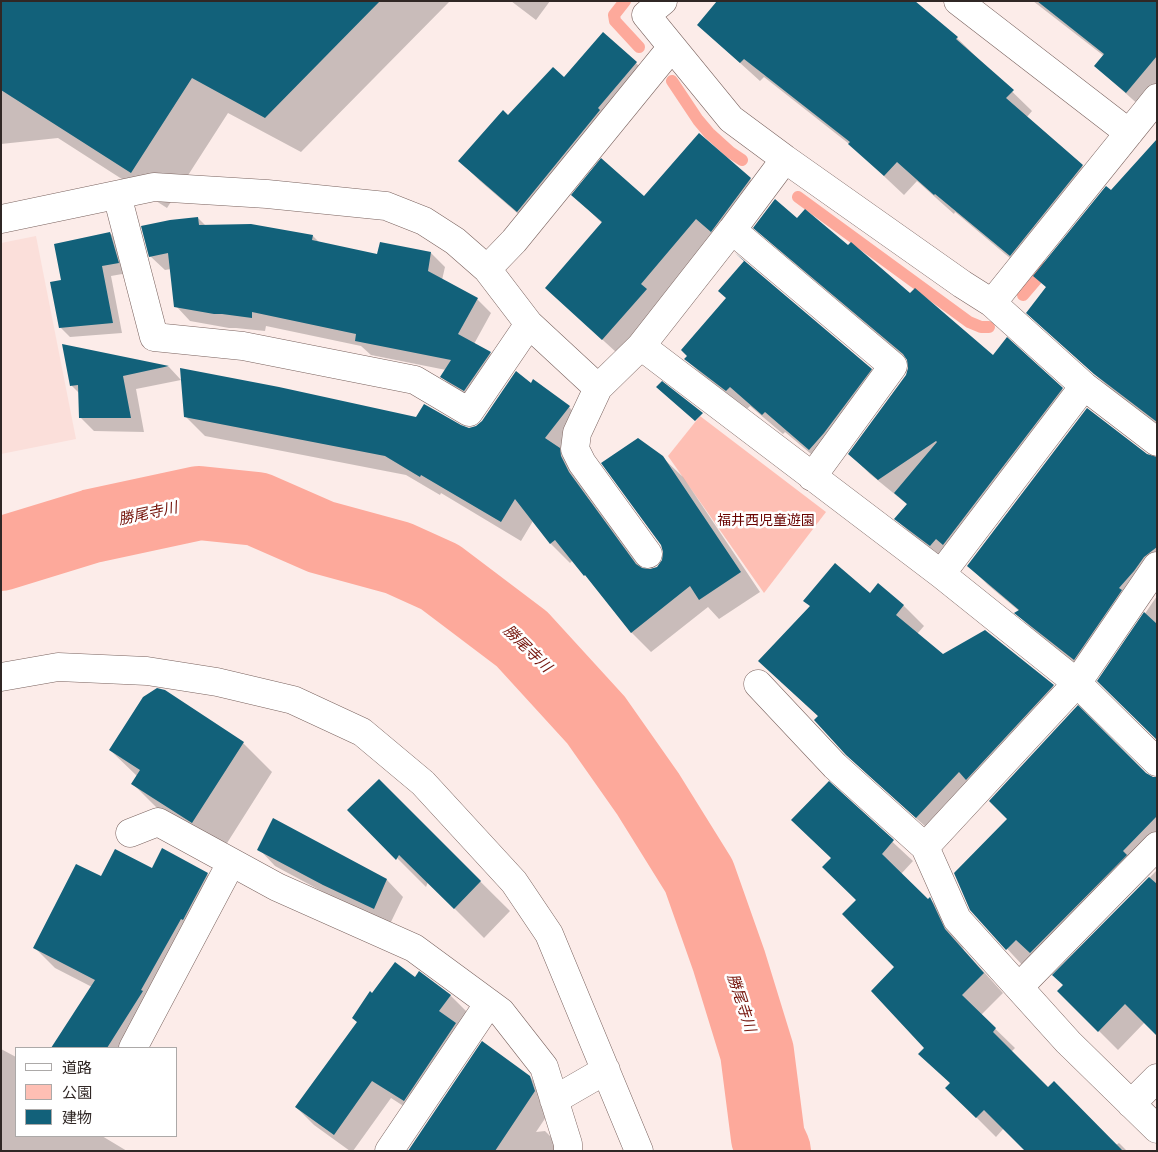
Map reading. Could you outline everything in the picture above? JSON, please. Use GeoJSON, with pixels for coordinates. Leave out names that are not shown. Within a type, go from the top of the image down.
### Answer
{"type":"FeatureCollection","features":[{"type":"Feature","properties":{"kind":"street"},"geometry":{"type":"LineString","coordinates":[[663,1],[646,15],[731,119],[962,284],[992,303],[1084,386],[1157,442]]}},
{"type":"Feature","properties":{"kind":"street"},"geometry":{"type":"LineString","coordinates":[[958,1],[1129,133]]}},
{"type":"Feature","properties":{"kind":"street"},"geometry":{"type":"LineString","coordinates":[[487,269],[514,242],[672,47]]}},
{"type":"Feature","properties":{"kind":"street"},"geometry":{"type":"LineString","coordinates":[[992,303],[1157,98]]}},
{"type":"Feature","properties":{"kind":"street"},"geometry":{"type":"LineString","coordinates":[[648,554],[582,463],[575,449],[577,433],[598,388],[640,346],[732,230],[785,159]]}},
{"type":"Feature","properties":{"kind":"street"},"geometry":{"type":"LineString","coordinates":[[1,219],[154,187],[267,194],[386,206],[424,221],[455,241],[487,269],[529,324],[598,388]]}},
{"type":"Feature","properties":{"kind":"street"},"geometry":{"type":"LineString","coordinates":[[116,195],[154,337],[243,346],[415,380],[468,412],[529,324]]}},
{"type":"Feature","properties":{"kind":"street"},"geometry":{"type":"LineString","coordinates":[[732,230],[893,366],[812,477]]}},
{"type":"Feature","properties":{"kind":"street"},"geometry":{"type":"LineString","coordinates":[[640,346],[942,574],[1077,682],[1157,762]]}},
{"type":"Feature","properties":{"kind":"street"},"geometry":{"type":"LineString","coordinates":[[942,574],[1084,386]]}},
{"type":"Feature","properties":{"kind":"street"},"geometry":{"type":"LineString","coordinates":[[925,847],[1077,682],[1157,566]]}},
{"type":"Feature","properties":{"kind":"street"},"geometry":{"type":"LineString","coordinates":[[1,677],[58,667],[147,671],[217,682],[293,700],[362,732],[423,783],[514,882],[549,934],[639,1151]]}},
{"type":"Feature","properties":{"kind":"street"},"geometry":{"type":"LineString","coordinates":[[758,684],[834,766],[925,847],[957,919],[1068,1042],[1157,1129]]}},
{"type":"Feature","properties":{"kind":"street"},"geometry":{"type":"LineString","coordinates":[[130,833],[158,822],[276,888],[414,948],[501,1012],[544,1066],[568,1144],[568,1151]]}},
{"type":"Feature","properties":{"kind":"street"},"geometry":{"type":"LineString","coordinates":[[1019,987],[1157,846]]}},
{"type":"Feature","properties":{"kind":"street"},"geometry":{"type":"LineString","coordinates":[[134,1047],[231,863]]}},
{"type":"Feature","properties":{"kind":"street"},"geometry":{"type":"LineString","coordinates":[[389,1151],[489,1003]]}},
{"type":"Feature","properties":{"kind":"street"},"geometry":{"type":"LineString","coordinates":[[554,1100],[606,1070]]}},
{"type":"Feature","properties":{"kind":"street"},"geometry":{"type":"LineString","coordinates":[[1131,1104],[1157,1078]]}},
{"type":"Feature","properties":{"kind":"shaded area"},"geometry":{"type":"Polygon","coordinates":[[[36,236],[76,439],[1,454],[1,243],[36,236]]]}},
{"type":"Feature","properties":{"kind":"green space","name":"福井西児童遊園"},"geometry":{"type":"Polygon","coordinates":[[[700,416],[826,512],[764,593],[668,456],[700,416]]]}},
{"type":"Feature","properties":{"kind":"building"},"geometry":{"type":"Polygon","coordinates":[[[1,1],[380,1],[265,118],[192,78],[131,173],[1,90],[1,1]]]}},
{"type":"Feature","properties":{"kind":"building"},"geometry":{"type":"Polygon","coordinates":[[[717,1],[915,1],[958,37],[956,39],[1014,90],[1006,98],[1083,165],[1010,256],[934,195],[897,162],[884,176],[848,144],[850,142],[744,59],[740,63],[697,25],[717,1]]]}},
{"type":"Feature","properties":{"kind":"building"},"geometry":{"type":"Polygon","coordinates":[[[1037,1],[1157,1],[1157,56],[1126,93],[1094,66],[1104,54],[1037,1]]]}},
{"type":"Feature","properties":{"kind":"building"},"geometry":{"type":"Polygon","coordinates":[[[603,32],[637,62],[598,108],[600,110],[517,212],[458,161],[503,110],[508,115],[553,67],[564,77],[603,32]]]}},
{"type":"Feature","properties":{"kind":"building"},"geometry":{"type":"Polygon","coordinates":[[[699,133],[751,178],[711,232],[696,219],[641,284],[647,289],[602,340],[545,288],[602,222],[571,195],[601,158],[644,196],[699,133]]]}},
{"type":"Feature","properties":{"kind":"building"},"geometry":{"type":"Polygon","coordinates":[[[1157,139],[1157,422],[1094,374],[1026,313],[1046,287],[1033,276],[1106,186],[1111,190],[1157,139]]]}},
{"type":"Feature","properties":{"kind":"building"},"geometry":{"type":"Polygon","coordinates":[[[775,199],[797,218],[805,209],[848,245],[851,242],[910,293],[915,288],[993,355],[1007,337],[1063,388],[943,545],[936,539],[930,546],[894,519],[907,504],[894,493],[936,441],[878,480],[848,454],[906,375],[908,368],[907,360],[903,354],[753,228],[775,199]]]}},
{"type":"Feature","properties":{"kind":"building"},"geometry":{"type":"Polygon","coordinates":[[[198,217],[199,225],[251,224],[313,235],[312,240],[377,254],[380,242],[431,252],[428,271],[478,298],[458,334],[491,352],[464,391],[440,377],[451,360],[355,341],[356,334],[252,312],[252,318],[174,307],[168,253],[149,257],[141,226],[198,217]]]}},
{"type":"Feature","properties":{"kind":"building"},"geometry":{"type":"Polygon","coordinates":[[[110,232],[119,263],[102,266],[113,323],[59,328],[50,282],[61,280],[54,244],[110,232]]]}},
{"type":"Feature","properties":{"kind":"building"},"geometry":{"type":"Polygon","coordinates":[[[734,252],[872,369],[809,450],[765,412],[762,415],[730,387],[726,391],[684,359],[687,356],[681,350],[726,298],[718,291],[744,261],[734,252]]]}},
{"type":"Feature","properties":{"kind":"building"},"geometry":{"type":"Polygon","coordinates":[[[62,344],[169,366],[123,376],[131,418],[79,418],[78,385],[70,386],[62,344]]]}},
{"type":"Feature","properties":{"kind":"building"},"geometry":{"type":"Polygon","coordinates":[[[180,368],[279,387],[416,417],[424,404],[469,428],[476,426],[482,421],[516,371],[531,383],[533,379],[570,406],[545,438],[560,448],[561,456],[569,472],[636,564],[642,568],[650,569],[657,567],[662,560],[663,552],[661,545],[601,463],[638,438],[663,456],[741,572],[699,600],[690,586],[631,633],[555,540],[550,544],[515,499],[501,522],[385,456],[184,417],[180,368]]]}},
{"type":"Feature","properties":{"kind":"building"},"geometry":{"type":"Polygon","coordinates":[[[662,381],[703,413],[695,421],[656,387],[662,381]]]}},
{"type":"Feature","properties":{"kind":"building"},"geometry":{"type":"Polygon","coordinates":[[[1087,408],[1147,454],[1157,457],[1157,547],[1144,557],[1119,588],[1122,590],[1074,660],[1014,613],[1019,610],[967,566],[1087,408]]]}},
{"type":"Feature","properties":{"kind":"building"},"geometry":{"type":"Polygon","coordinates":[[[835,563],[870,593],[878,583],[904,605],[896,615],[943,654],[985,630],[1054,685],[966,780],[959,772],[916,818],[846,755],[814,720],[818,716],[758,661],[810,606],[803,601],[835,563]]]}},
{"type":"Feature","properties":{"kind":"building"},"geometry":{"type":"Polygon","coordinates":[[[1144,612],[1157,624],[1157,740],[1097,681],[1144,612]]]}},
{"type":"Feature","properties":{"kind":"building"},"geometry":{"type":"Polygon","coordinates":[[[157,688],[165,690],[244,742],[192,823],[131,784],[140,770],[109,750],[143,697],[157,688]]]}},
{"type":"Feature","properties":{"kind":"building"},"geometry":{"type":"Polygon","coordinates":[[[1078,705],[1146,773],[1157,777],[1157,816],[1123,851],[1127,855],[1030,953],[1016,940],[1006,950],[970,910],[954,873],[1007,819],[989,801],[1078,705]]]}},
{"type":"Feature","properties":{"kind":"building"},"geometry":{"type":"Polygon","coordinates":[[[379,779],[481,881],[454,909],[399,855],[396,860],[347,810],[379,779]]]}},
{"type":"Feature","properties":{"kind":"building"},"geometry":{"type":"Polygon","coordinates":[[[829,781],[894,840],[882,854],[928,899],[930,897],[945,929],[984,973],[962,995],[996,1028],[993,1032],[1048,1087],[1054,1081],[1123,1151],[1025,1151],[984,1110],[976,1118],[945,1088],[950,1083],[918,1054],[924,1048],[871,991],[894,967],[842,914],[856,900],[822,867],[831,858],[791,820],[829,781]]]}},
{"type":"Feature","properties":{"kind":"building"},"geometry":{"type":"Polygon","coordinates":[[[273,818],[387,879],[374,909],[323,885],[257,850],[273,818]]]}},
{"type":"Feature","properties":{"kind":"building"},"geometry":{"type":"Polygon","coordinates":[[[162,848],[208,873],[183,920],[181,919],[141,990],[143,991],[108,1047],[52,1047],[95,980],[33,948],[76,864],[101,876],[115,849],[152,868],[162,848]]]}},
{"type":"Feature","properties":{"kind":"building"},"geometry":{"type":"Polygon","coordinates":[[[1149,877],[1157,884],[1157,1036],[1125,1004],[1098,1032],[1057,991],[1063,985],[1052,975],[1149,877]]]}},
{"type":"Feature","properties":{"kind":"building"},"geometry":{"type":"Polygon","coordinates":[[[395,962],[415,977],[419,971],[451,995],[439,1011],[456,1023],[404,1101],[372,1081],[334,1135],[295,1107],[357,1022],[352,1018],[370,991],[372,993],[395,962]]]}},
{"type":"Feature","properties":{"kind":"building"},"geometry":{"type":"Polygon","coordinates":[[[482,1041],[530,1076],[535,1091],[495,1151],[408,1151],[482,1041]]]}},
{"type":"Feature","properties":{"kind":"waterway"},"geometry":{"type":"LineString","coordinates":[[625,1],[614,15],[615,21],[639,47]]}},
{"type":"Feature","properties":{"kind":"waterway"},"geometry":{"type":"LineString","coordinates":[[672,81],[709,133],[742,160]]}},
{"type":"Feature","properties":{"kind":"waterway"},"geometry":{"type":"LineString","coordinates":[[798,197],[969,322],[981,327],[989,327]]}},
{"type":"Feature","properties":{"kind":"waterway"},"geometry":{"type":"LineString","coordinates":[[1023,295],[1047,267]]}},
{"type":"Feature","properties":{"kind":"waterway","name":"勝尾寺川"},"geometry":{"type":"LineString","coordinates":[[1,554],[92,526],[199,503],[257,509],[321,537],[398,558],[440,577],[522,639],[596,720],[648,794],[699,876],[729,961],[757,1052],[768,1138],[774,1151]]}}]}
